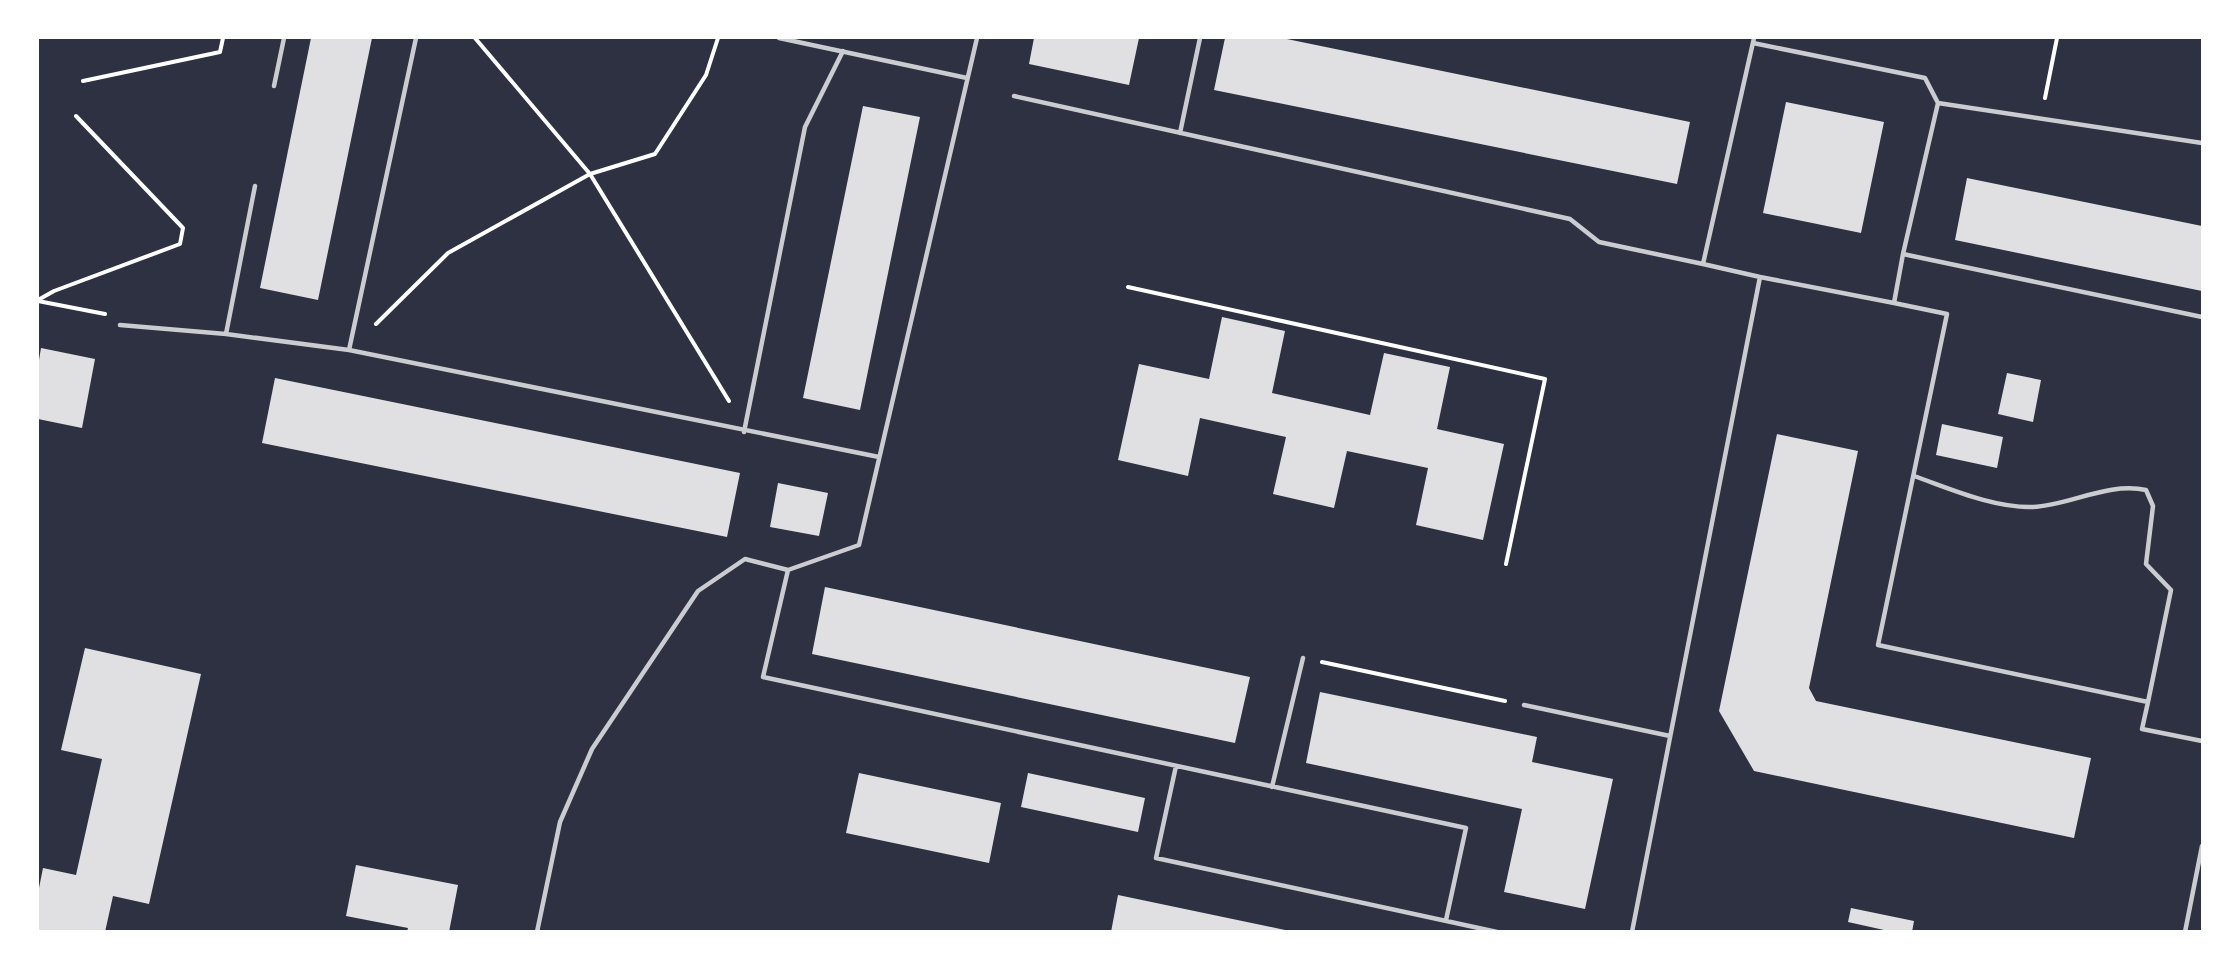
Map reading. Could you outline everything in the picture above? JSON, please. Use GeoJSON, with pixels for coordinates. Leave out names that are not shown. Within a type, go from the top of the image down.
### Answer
{"type":"FeatureCollection","features":[{"type":"Feature","properties":{"kind":"lane"},"geometry":{"type":"LineString","coordinates":[[274,86],[284,38]]}},
{"type":"Feature","properties":{"kind":"lane"},"geometry":{"type":"LineString","coordinates":[[349,350],[416,38]]}},
{"type":"Feature","properties":{"kind":"lane"},"geometry":{"type":"LineString","coordinates":[[779,38],[967,78]]}},
{"type":"Feature","properties":{"kind":"lane"},"geometry":{"type":"LineString","coordinates":[[537,932],[560,822],[592,749],[698,591],[745,559],[788,570],[859,545],[977,38]]}},
{"type":"Feature","properties":{"kind":"lane"},"geometry":{"type":"LineString","coordinates":[[1180,133],[1200,38]]}},
{"type":"Feature","properties":{"kind":"lane"},"geometry":{"type":"LineString","coordinates":[[1703,264],[1754,40],[1925,78],[1938,103],[1894,303]]}},
{"type":"Feature","properties":{"kind":"lane"},"geometry":{"type":"LineString","coordinates":[[744,432],[805,127],[843,51]]}},
{"type":"Feature","properties":{"kind":"lane"},"geometry":{"type":"LineString","coordinates":[[1014,96],[1570,219],[1599,242],[1947,314],[1878,645],[2148,702]]}},
{"type":"Feature","properties":{"kind":"lane"},"geometry":{"type":"LineString","coordinates":[[1938,103],[2202,143]]}},
{"type":"Feature","properties":{"kind":"lane"},"geometry":{"type":"LineString","coordinates":[[226,334],[255,186]]}},
{"type":"Feature","properties":{"kind":"lane"},"geometry":{"type":"LineString","coordinates":[[1903,254],[2202,317]]}},
{"type":"Feature","properties":{"kind":"lane"},"geometry":{"type":"LineString","coordinates":[[1632,932],[1760,277]]}},
{"type":"Feature","properties":{"kind":"lane"},"geometry":{"type":"LineString","coordinates":[[120,325],[226,334],[349,350],[879,458]]}},
{"type":"Feature","properties":{"kind":"lane"},"geometry":{"type":"LineString","coordinates":[[1914,476],[1992,502],[2034,507],[2129,486],[2146,490],[2153,506],[2146,564],[2171,590],[2142,729],[2202,741]]}},
{"type":"Feature","properties":{"kind":"lane"},"geometry":{"type":"LineString","coordinates":[[788,570],[763,677],[1466,828],[1446,920]]}},
{"type":"Feature","properties":{"kind":"lane"},"geometry":{"type":"LineString","coordinates":[[1272,787],[1303,658]]}},
{"type":"Feature","properties":{"kind":"lane"},"geometry":{"type":"LineString","coordinates":[[1524,705],[1670,736]]}},
{"type":"Feature","properties":{"kind":"lane"},"geometry":{"type":"LineString","coordinates":[[1176,766],[1156,858],[1497,932]]}},
{"type":"Feature","properties":{"kind":"lane"},"geometry":{"type":"LineString","coordinates":[[2184,932],[2202,846]]}},
{"type":"Feature","properties":{"kind":"path"},"geometry":{"type":"LineString","coordinates":[[83,81],[220,52],[223,38]]}},
{"type":"Feature","properties":{"kind":"path"},"geometry":{"type":"LineString","coordinates":[[475,38],[591,174],[723,389],[744,432]]}},
{"type":"Feature","properties":{"kind":"path"},"geometry":{"type":"LineString","coordinates":[[349,350],[448,253],[591,174],[655,154],[706,75],[718,38]]}},
{"type":"Feature","properties":{"kind":"path"},"geometry":{"type":"LineString","coordinates":[[2045,98],[2058,38]]}},
{"type":"Feature","properties":{"kind":"path"},"geometry":{"type":"LineString","coordinates":[[38,300],[54,291],[180,243],[183,228],[76,116]]}},
{"type":"Feature","properties":{"kind":"path"},"geometry":{"type":"LineString","coordinates":[[1128,287],[1545,379],[1506,564]]}},
{"type":"Feature","properties":{"kind":"path"},"geometry":{"type":"LineString","coordinates":[[38,300],[108,315],[120,325]]}},
{"type":"Feature","properties":{"kind":"path"},"geometry":{"type":"LineString","coordinates":[[1303,658],[1524,705]]}},
{"type":"Feature","properties":{"kind":"building"},"geometry":{"type":"Polygon","coordinates":[[[311,38],[372,38],[318,300],[260,288],[311,38]]]}},
{"type":"Feature","properties":{"kind":"building"},"geometry":{"type":"Polygon","coordinates":[[[1034,38],[1139,38],[1129,85],[1029,64],[1034,38]]]}},
{"type":"Feature","properties":{"kind":"building"},"geometry":{"type":"Polygon","coordinates":[[[1225,38],[1282,38],[1690,122],[1677,184],[1214,90],[1225,38]]]}},
{"type":"Feature","properties":{"kind":"building"},"geometry":{"type":"Polygon","coordinates":[[[1786,102],[1884,122],[1861,233],[1763,213],[1786,102]]]}},
{"type":"Feature","properties":{"kind":"building"},"geometry":{"type":"Polygon","coordinates":[[[863,106],[920,117],[860,410],[803,398],[863,106]]]}},
{"type":"Feature","properties":{"kind":"building"},"geometry":{"type":"Polygon","coordinates":[[[1967,178],[2202,226],[2202,291],[1955,240],[1967,178]]]}},
{"type":"Feature","properties":{"kind":"building"},"geometry":{"type":"Polygon","coordinates":[[[1222,317],[1285,331],[1272,393],[1370,415],[1384,353],[1450,367],[1437,429],[1504,444],[1483,540],[1416,525],[1428,468],[1347,451],[1334,508],[1273,494],[1286,437],[1200,418],[1188,476],[1118,460],[1139,364],[1209,379],[1222,317]]]}},
{"type":"Feature","properties":{"kind":"building"},"geometry":{"type":"Polygon","coordinates":[[[41,348],[95,359],[82,428],[38,419],[38,366],[41,348]]]}},
{"type":"Feature","properties":{"kind":"building"},"geometry":{"type":"Polygon","coordinates":[[[2007,373],[2041,380],[2033,422],[1998,414],[2007,373]]]}},
{"type":"Feature","properties":{"kind":"building"},"geometry":{"type":"Polygon","coordinates":[[[275,378],[740,473],[727,537],[262,443],[275,378]]]}},
{"type":"Feature","properties":{"kind":"building"},"geometry":{"type":"Polygon","coordinates":[[[1942,424],[2003,437],[1997,468],[1936,455],[1942,424]]]}},
{"type":"Feature","properties":{"kind":"building"},"geometry":{"type":"Polygon","coordinates":[[[1777,434],[1858,451],[1809,688],[1816,701],[2091,758],[2074,838],[1754,771],[1719,711],[1777,434]]]}},
{"type":"Feature","properties":{"kind":"building"},"geometry":{"type":"Polygon","coordinates":[[[778,483],[828,493],[819,536],[770,527],[778,483]]]}},
{"type":"Feature","properties":{"kind":"building"},"geometry":{"type":"Polygon","coordinates":[[[825,587],[1250,677],[1235,743],[812,654],[825,587]]]}},
{"type":"Feature","properties":{"kind":"building"},"geometry":{"type":"Polygon","coordinates":[[[85,648],[201,674],[149,904],[113,896],[105,932],[38,932],[38,893],[43,868],[76,875],[102,759],[61,750],[85,648]]]}},
{"type":"Feature","properties":{"kind":"building"},"geometry":{"type":"Polygon","coordinates":[[[1320,692],[1537,737],[1532,762],[1613,779],[1585,909],[1504,892],[1522,809],[1306,763],[1320,692]]]}},
{"type":"Feature","properties":{"kind":"building"},"geometry":{"type":"Polygon","coordinates":[[[859,773],[1001,803],[989,863],[846,833],[859,773]]]}},
{"type":"Feature","properties":{"kind":"building"},"geometry":{"type":"Polygon","coordinates":[[[1028,773],[1145,798],[1138,832],[1021,807],[1028,773]]]}},
{"type":"Feature","properties":{"kind":"building"},"geometry":{"type":"Polygon","coordinates":[[[356,865],[458,885],[449,932],[407,932],[408,928],[346,916],[356,865]]]}},
{"type":"Feature","properties":{"kind":"building"},"geometry":{"type":"Polygon","coordinates":[[[1118,895],[1285,930],[1285,932],[1111,932],[1118,895]]]}},
{"type":"Feature","properties":{"kind":"building"},"geometry":{"type":"Polygon","coordinates":[[[1851,908],[1914,921],[1912,932],[1893,932],[1848,922],[1851,908]]]}}]}
